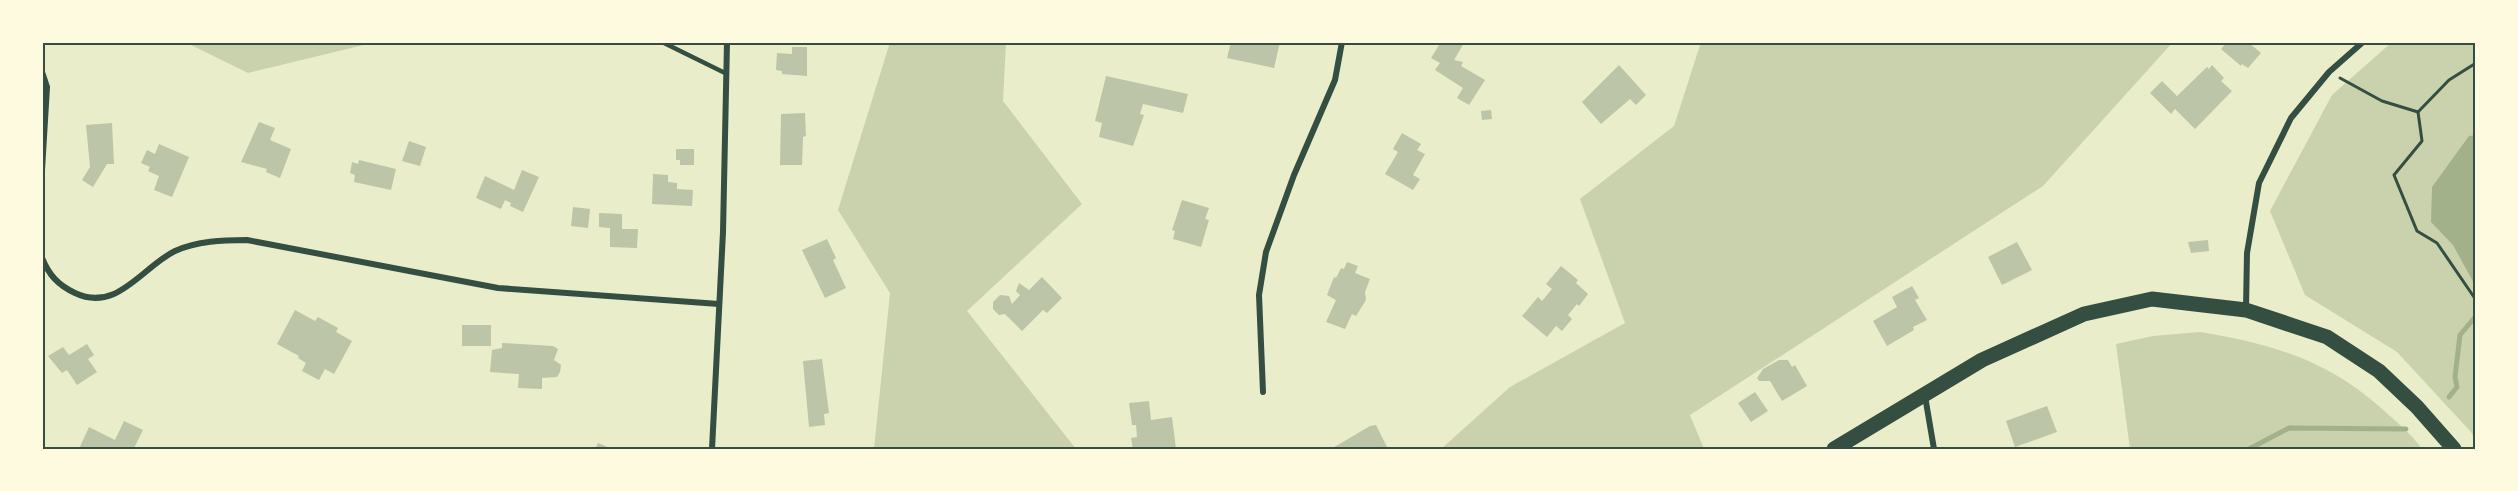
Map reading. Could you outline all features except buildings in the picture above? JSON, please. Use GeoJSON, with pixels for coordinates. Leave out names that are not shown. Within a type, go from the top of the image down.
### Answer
{"type":"FeatureCollection","features":[{"type":"Feature","properties":{"kind":"main road"},"geometry":{"type":"LineString","coordinates":[[1834,449],[1982,360],[2084,314],[2152,299],[2246,310],[2327,337],[2379,371],[2417,407],[2454,449]]}},
{"type":"Feature","properties":{"kind":"street"},"geometry":{"type":"LineString","coordinates":[[712,449],[726,140],[726,42]]}},
{"type":"Feature","properties":{"kind":"street"},"geometry":{"type":"LineString","coordinates":[[1263,392],[1259,295],[1266,252],[1294,175],[1335,80],[1342,42]]}},
{"type":"Feature","properties":{"kind":"street"},"geometry":{"type":"LineString","coordinates":[[2246,310],[2247,254],[2259,183],[2291,118],[2329,72],[2363,42]]}},
{"type":"Feature","properties":{"kind":"street"},"geometry":{"type":"LineString","coordinates":[[42,72],[47,87],[42,170]]}},
{"type":"Feature","properties":{"kind":"street"},"geometry":{"type":"LineString","coordinates":[[42,258],[48,273],[62,287],[79,295],[101,299],[122,291],[174,251],[211,241],[247,240],[498,288],[719,304]]}},
{"type":"Feature","properties":{"kind":"street"},"geometry":{"type":"LineString","coordinates":[[1925,395],[1934,449]]}},
{"type":"Feature","properties":{"kind":"lane"},"geometry":{"type":"LineString","coordinates":[[662,42],[725,72]]}},
{"type":"Feature","properties":{"kind":"path"},"geometry":{"type":"LineString","coordinates":[[2418,112],[2449,80],[2476,63]]}},
{"type":"Feature","properties":{"kind":"path"},"geometry":{"type":"LineString","coordinates":[[2329,72],[2382,101],[2418,112]]}},
{"type":"Feature","properties":{"kind":"path"},"geometry":{"type":"LineString","coordinates":[[2418,112],[2422,141],[2394,176],[2417,231],[2437,243],[2476,300]]}},
{"type":"Feature","properties":{"kind":"shaded area"},"geometry":{"type":"Polygon","coordinates":[[[185,42],[376,42],[248,73],[185,42]]]}},
{"type":"Feature","properties":{"kind":"shaded area"},"geometry":{"type":"Polygon","coordinates":[[[890,42],[1006,42],[1003,101],[1082,204],[967,311],[1076,449],[874,449],[890,293],[838,210],[890,42]]]}},
{"type":"Feature","properties":{"kind":"shaded area"},"geometry":{"type":"Polygon","coordinates":[[[1701,42],[2173,42],[2043,186],[1690,415],[1704,449],[1441,449],[1510,387],[1625,323],[1580,199],[1674,126],[1701,42]]]}},
{"type":"Feature","properties":{"kind":"shaded area"},"geometry":{"type":"Polygon","coordinates":[[[2392,42],[2476,42],[2476,441],[2471,432],[2397,352],[2305,295],[2270,211],[2332,95],[2392,42]]]}},
{"type":"Feature","properties":{"kind":"shaded area"},"geometry":{"type":"Polygon","coordinates":[[[2476,135],[2476,287],[2453,245],[2431,222],[2432,187],[2469,136],[2476,135]]]}},
{"type":"Feature","properties":{"kind":"shaded area"},"geometry":{"type":"Polygon","coordinates":[[[2200,332],[2278,350],[2324,369],[2368,397],[2407,431],[2422,449],[2130,449],[2116,344],[2153,336],[2200,332]]]}},
{"type":"Feature","properties":{"kind":"waterway"},"geometry":{"type":"LineString","coordinates":[[2449,397],[2457,387],[2455,377],[2460,335],[2476,316]]}},
{"type":"Feature","properties":{"kind":"waterway"},"geometry":{"type":"LineString","coordinates":[[2249,449],[2289,428],[2406,429]]}}]}
